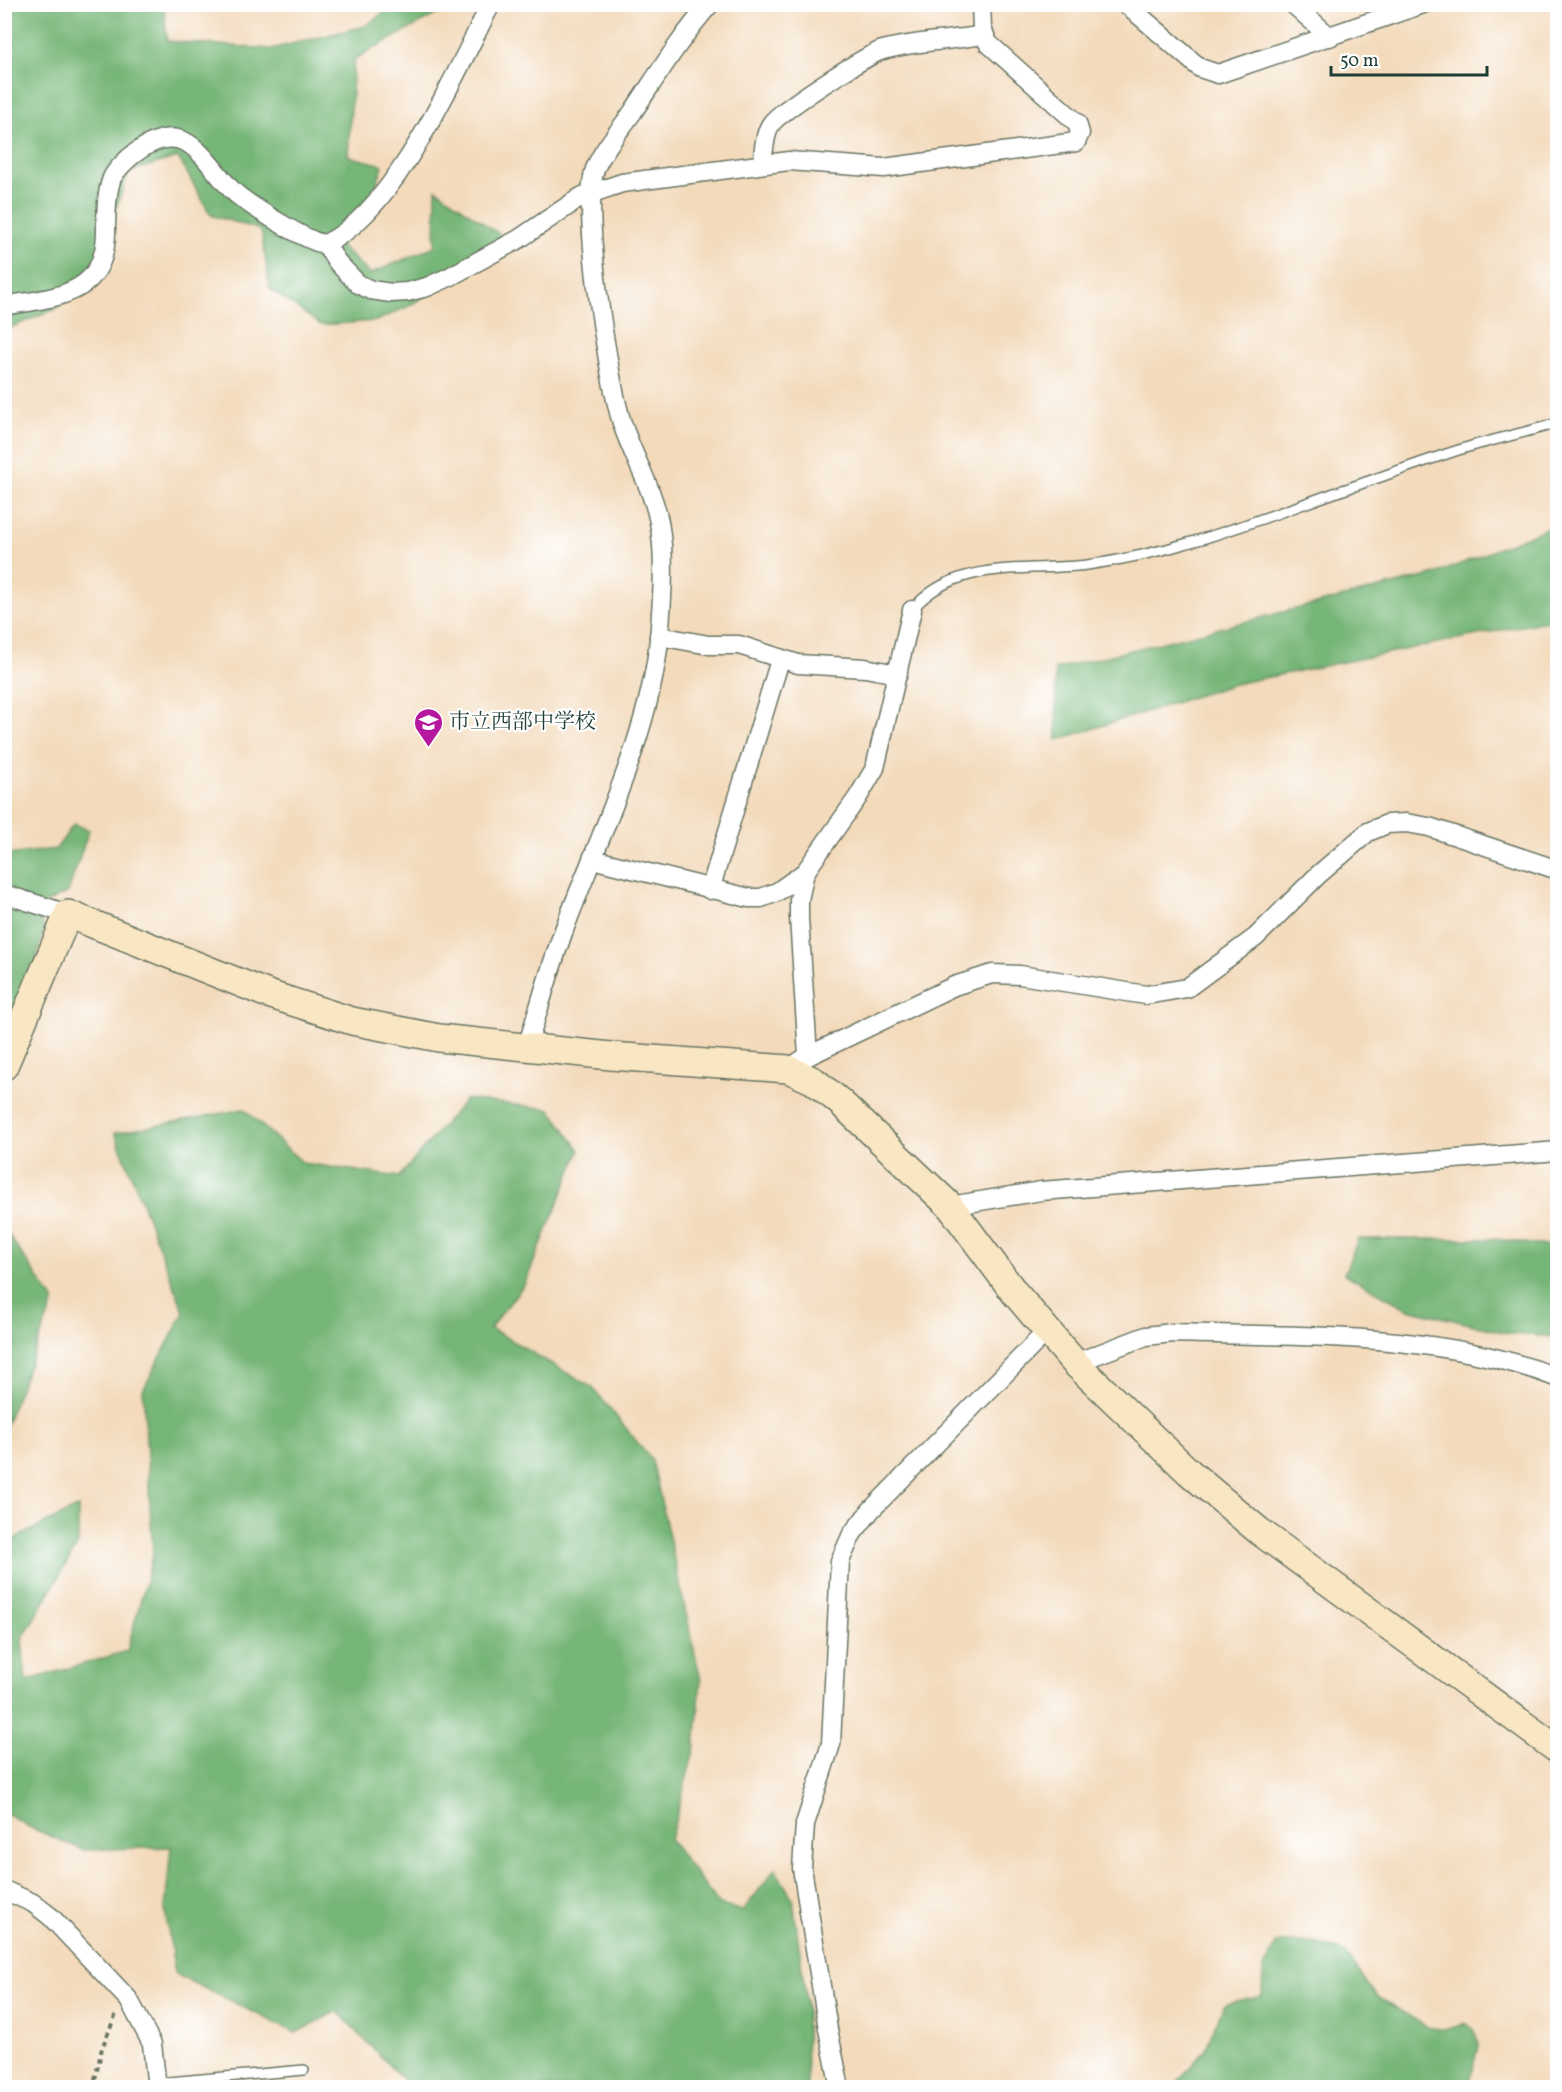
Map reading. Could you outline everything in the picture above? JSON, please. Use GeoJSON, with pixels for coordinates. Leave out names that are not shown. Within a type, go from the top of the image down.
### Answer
{"type":"FeatureCollection","features":[{"type":"Feature","properties":{"kind":"street"},"geometry":{"type":"LineString","coordinates":[[325,244],[341,236],[356,222],[408,160],[491,4]]}},
{"type":"Feature","properties":{"kind":"street"},"geometry":{"type":"LineString","coordinates":[[527,1047],[564,930],[643,716],[655,669],[659,636],[660,525],[650,488],[621,420],[615,392],[602,322],[591,193],[596,168],[603,154],[688,30],[710,4]]}},
{"type":"Feature","properties":{"kind":"street"},"geometry":{"type":"LineString","coordinates":[[4,306],[56,297],[83,287],[97,272],[106,249],[112,178],[131,155],[152,141],[172,138],[194,147],[215,168],[231,190],[306,238],[325,244],[338,263],[358,284],[381,292],[407,292],[428,287],[519,239],[591,193],[622,183],[762,164],[805,161],[872,169],[1076,142],[1080,133],[1077,123],[995,53],[983,35],[981,4]]}},
{"type":"Feature","properties":{"kind":"street"},"geometry":{"type":"LineString","coordinates":[[1126,4],[1208,73],[1227,72],[1423,4]]}},
{"type":"Feature","properties":{"kind":"street"},"geometry":{"type":"LineString","coordinates":[[1293,4],[1330,37]]}},
{"type":"Feature","properties":{"kind":"street"},"geometry":{"type":"LineString","coordinates":[[762,164],[767,132],[773,122],[790,106],[867,56],[885,49],[983,35]]}},
{"type":"Feature","properties":{"kind":"street"},"geometry":{"type":"LineString","coordinates":[[592,859],[736,897],[761,898],[777,892],[805,872],[872,774],[912,610]]}},
{"type":"Feature","properties":{"kind":"street"},"geometry":{"type":"LineString","coordinates":[[659,636],[709,645],[739,645],[780,660],[823,668],[864,668],[898,674]]}},
{"type":"Feature","properties":{"kind":"street"},"geometry":{"type":"LineString","coordinates":[[710,890],[780,660]]}},
{"type":"Feature","properties":{"kind":"street"},"geometry":{"type":"LineString","coordinates":[[4,894],[68,914],[324,1014],[439,1038],[611,1056],[798,1062],[954,986],[992,974],[1020,975],[1146,995],[1187,988],[1256,937],[1318,875],[1368,832],[1387,824],[1406,823],[1429,827],[1557,870]]}},
{"type":"Feature","properties":{"kind":"street"},"geometry":{"type":"LineString","coordinates":[[805,872],[799,900],[798,1062],[814,1081],[840,1102],[950,1206],[1046,1332],[1075,1363],[1190,1472],[1258,1531],[1557,1750]]}},
{"type":"Feature","properties":{"kind":"street"},"geometry":{"type":"LineString","coordinates":[[4,1065],[68,914]]}},
{"type":"Feature","properties":{"kind":"street"},"geometry":{"type":"LineString","coordinates":[[950,1206],[1041,1191],[1557,1151]]}},
{"type":"Feature","properties":{"kind":"street"},"geometry":{"type":"LineString","coordinates":[[840,2088],[802,1868],[805,1824],[831,1744],[840,1561],[852,1534],[872,1510],[1046,1332]]}},
{"type":"Feature","properties":{"kind":"street"},"geometry":{"type":"LineString","coordinates":[[1075,1363],[1146,1336],[1172,1333],[1395,1341],[1498,1359],[1530,1367],[1557,1378]]}},
{"type":"Feature","properties":{"kind":"street"},"geometry":{"type":"LineString","coordinates":[[4,1890],[33,1903],[51,1917],[126,1996],[144,2025],[152,2044],[157,2085]]}},
{"type":"Feature","properties":{"kind":"lane"},"geometry":{"type":"LineString","coordinates":[[912,610],[934,589],[961,577],[996,570],[1084,565],[1143,556],[1228,533],[1467,447],[1557,423]]}},
{"type":"Feature","properties":{"kind":"lane"},"geometry":{"type":"LineString","coordinates":[[157,2085],[304,2070]]}},
{"type":"Feature","properties":{"kind":"path"},"geometry":{"type":"LineString","coordinates":[[93,2088],[102,2048],[126,1996]]}},
{"type":"Feature","properties":{"kind":"green space"},"geometry":{"type":"Polygon","coordinates":[[[446,4],[452,6],[354,59],[348,156],[383,165],[371,201],[331,237],[370,274],[435,246],[436,189],[510,242],[409,306],[376,321],[321,325],[270,289],[261,230],[211,215],[178,157],[129,172],[99,255],[56,309],[5,330],[5,5],[164,5],[167,41],[271,49],[365,26],[394,5],[446,4]]]}},
{"type":"Feature","properties":{"kind":"green space"},"geometry":{"type":"Polygon","coordinates":[[[1557,524],[1557,619],[1234,684],[1057,740],[1055,669],[1436,574],[1557,524]]]}},
{"type":"Feature","properties":{"kind":"green space"},"geometry":{"type":"Polygon","coordinates":[[[74,824],[89,830],[68,892],[35,909],[44,928],[34,970],[5,1043],[4,930],[9,919],[5,913],[5,852],[7,855],[56,849],[74,824]]]}},
{"type":"Feature","properties":{"kind":"green space"},"geometry":{"type":"Polygon","coordinates":[[[466,1099],[550,1109],[580,1150],[525,1283],[490,1328],[593,1388],[652,1460],[701,1681],[695,1747],[670,1840],[720,1905],[743,1911],[775,1869],[793,1899],[806,2000],[807,2087],[410,2087],[337,2011],[296,2033],[175,1974],[165,1909],[171,1847],[83,1850],[29,1827],[5,1812],[5,1525],[8,1542],[78,1507],[78,1544],[22,1639],[26,1681],[127,1651],[153,1555],[143,1390],[184,1312],[115,1133],[244,1109],[303,1163],[399,1177],[466,1099]]]}},
{"type":"Feature","properties":{"kind":"green space"},"geometry":{"type":"Polygon","coordinates":[[[5,1230],[54,1301],[5,1427],[5,1230]]]}},
{"type":"Feature","properties":{"kind":"green space"},"geometry":{"type":"Polygon","coordinates":[[[1358,1239],[1494,1239],[1557,1247],[1557,1337],[1511,1334],[1408,1309],[1344,1274],[1358,1239]]]}},
{"type":"Feature","properties":{"kind":"green space"},"geometry":{"type":"Polygon","coordinates":[[[1311,1942],[1345,1952],[1376,1996],[1427,2027],[1444,2030],[1466,2024],[1475,2030],[1478,2046],[1468,2087],[1173,2087],[1205,2050],[1224,2005],[1262,1996],[1263,1968],[1276,1943],[1311,1942]]]}},
{"type":"Feature","properties":{"kind":"place","name":"市立西部中学校"},"geometry":{"type":"Point","coordinates":[428,748]}}]}
